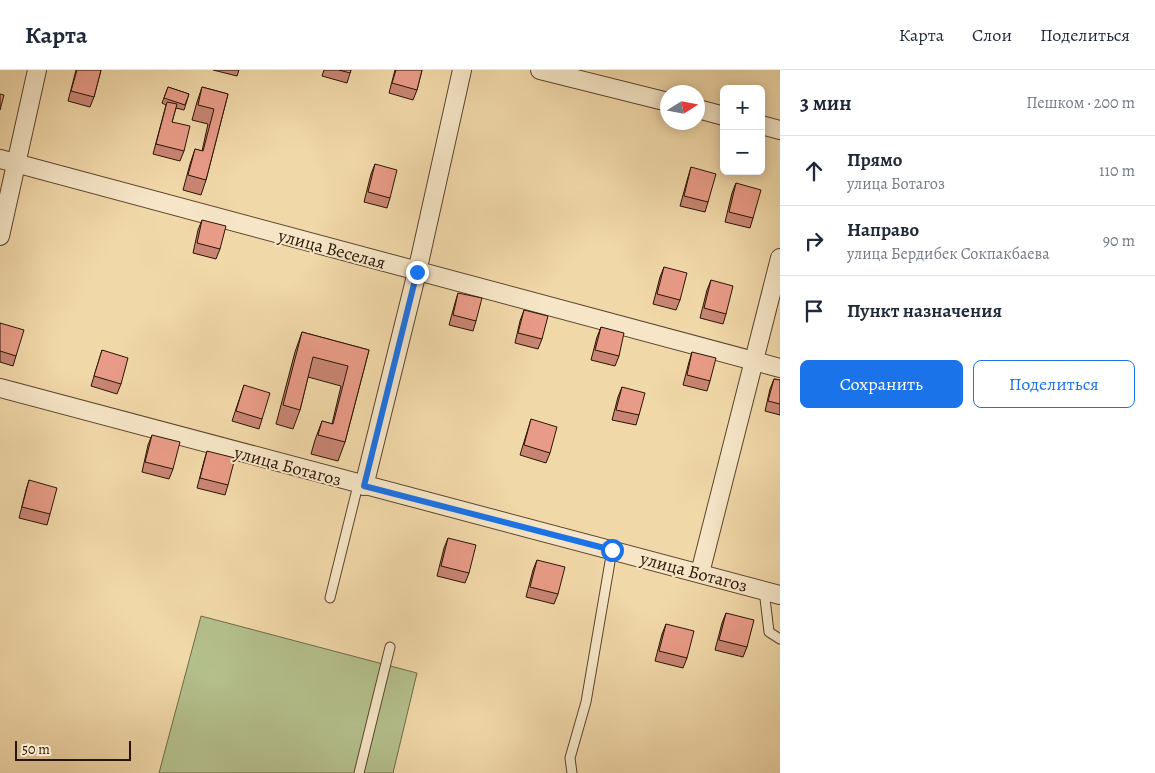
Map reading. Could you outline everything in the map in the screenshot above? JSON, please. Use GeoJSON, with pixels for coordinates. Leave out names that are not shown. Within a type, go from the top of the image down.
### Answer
{"type":"FeatureCollection","features":[{"type":"Feature","properties":{"kind":"street"},"geometry":{"type":"LineString","coordinates":[[0,236],[8,161],[37,70]]}},
{"type":"Feature","properties":{"kind":"street"},"geometry":{"type":"LineString","coordinates":[[361,485],[417,272],[462,70]]}},
{"type":"Feature","properties":{"kind":"street"},"geometry":{"type":"LineString","coordinates":[[540,70],[660,100]]}},
{"type":"Feature","properties":{"kind":"street"},"geometry":{"type":"LineString","coordinates":[[705,111],[720,115]]}},
{"type":"Feature","properties":{"kind":"street"},"geometry":{"type":"LineString","coordinates":[[765,126],[780,130]]}},
{"type":"Feature","properties":{"kind":"street","name":"улица Веселая"},"geometry":{"type":"LineString","coordinates":[[8,161],[780,368]]}},
{"type":"Feature","properties":{"kind":"street"},"geometry":{"type":"LineString","coordinates":[[700,573],[780,258]]}},
{"type":"Feature","properties":{"kind":"street","name":"улица Ботагоз"},"geometry":{"type":"LineString","coordinates":[[0,388],[361,485],[772,592]]}},
{"type":"Feature","properties":{"kind":"lane"},"geometry":{"type":"LineString","coordinates":[[330,598],[361,485]]}},
{"type":"Feature","properties":{"kind":"lane"},"geometry":{"type":"LineString","coordinates":[[572,773],[570,758],[586,702],[612,550]]}},
{"type":"Feature","properties":{"kind":"lane"},"geometry":{"type":"LineString","coordinates":[[772,592],[769,632],[780,639]]}},
{"type":"Feature","properties":{"kind":"lane"},"geometry":{"type":"LineString","coordinates":[[359,773],[390,648]]}},
{"type":"Feature","properties":{"kind":"green space"},"geometry":{"type":"Polygon","coordinates":[[[201,616],[417,673],[393,773],[159,773],[201,616]]]}},
{"type":"Feature","properties":{"kind":"building"},"geometry":{"type":"Polygon","coordinates":[[[77,70],[101,70],[94,97],[71,91],[77,70]]]}},
{"type":"Feature","properties":{"kind":"building"},"geometry":{"type":"Polygon","coordinates":[[[339,70],[351,70],[350,73],[339,70]]]}},
{"type":"Feature","properties":{"kind":"building"},"geometry":{"type":"Polygon","coordinates":[[[396,70],[422,70],[417,90],[392,83],[396,70]]]}},
{"type":"Feature","properties":{"kind":"building"},"geometry":{"type":"Polygon","coordinates":[[[168,87],[189,94],[185,105],[164,98],[168,87]]]}},
{"type":"Feature","properties":{"kind":"building"},"geometry":{"type":"Polygon","coordinates":[[[202,87],[228,94],[206,180],[188,175],[195,149],[203,151],[214,109],[198,105],[202,87]]]}},
{"type":"Feature","properties":{"kind":"building"},"geometry":{"type":"Polygon","coordinates":[[[0,94],[4,95],[0,110],[0,94]]]}},
{"type":"Feature","properties":{"kind":"building"},"geometry":{"type":"Polygon","coordinates":[[[167,102],[177,104],[172,122],[190,126],[184,151],[156,144],[167,102]]]}},
{"type":"Feature","properties":{"kind":"building"},"geometry":{"type":"Polygon","coordinates":[[[375,164],[397,170],[390,198],[368,192],[375,164]]]}},
{"type":"Feature","properties":{"kind":"building"},"geometry":{"type":"Polygon","coordinates":[[[691,167],[716,174],[708,202],[684,196],[691,167]]]}},
{"type":"Feature","properties":{"kind":"building"},"geometry":{"type":"Polygon","coordinates":[[[736,183],[761,190],[753,218],[729,212],[736,183]]]}},
{"type":"Feature","properties":{"kind":"building"},"geometry":{"type":"Polygon","coordinates":[[[202,220],[226,226],[220,249],[197,243],[202,220]]]}},
{"type":"Feature","properties":{"kind":"building"},"geometry":{"type":"Polygon","coordinates":[[[664,267],[687,273],[680,300],[657,294],[664,267]]]}},
{"type":"Feature","properties":{"kind":"building"},"geometry":{"type":"Polygon","coordinates":[[[711,280],[733,286],[726,314],[704,308],[711,280]]]}},
{"type":"Feature","properties":{"kind":"building"},"geometry":{"type":"Polygon","coordinates":[[[458,293],[482,298],[476,321],[453,315],[458,293]]]}},
{"type":"Feature","properties":{"kind":"building"},"geometry":{"type":"Polygon","coordinates":[[[524,310],[548,316],[542,339],[518,333],[524,310]]]}},
{"type":"Feature","properties":{"kind":"building"},"geometry":{"type":"Polygon","coordinates":[[[0,323],[24,330],[16,356],[0,351],[0,323]]]}},
{"type":"Feature","properties":{"kind":"building"},"geometry":{"type":"Polygon","coordinates":[[[601,327],[624,333],[619,356],[595,350],[601,327]]]}},
{"type":"Feature","properties":{"kind":"building"},"geometry":{"type":"Polygon","coordinates":[[[302,332],[369,350],[345,442],[318,435],[322,421],[333,424],[348,366],[313,357],[300,410],[283,405],[302,332]]]}},
{"type":"Feature","properties":{"kind":"building"},"geometry":{"type":"Polygon","coordinates":[[[102,350],[128,358],[121,384],[94,376],[102,350]]]}},
{"type":"Feature","properties":{"kind":"building"},"geometry":{"type":"Polygon","coordinates":[[[692,352],[716,358],[710,381],[687,375],[692,352]]]}},
{"type":"Feature","properties":{"kind":"building"},"geometry":{"type":"Polygon","coordinates":[[[774,379],[780,380],[780,404],[768,401],[774,379]]]}},
{"type":"Feature","properties":{"kind":"building"},"geometry":{"type":"Polygon","coordinates":[[[244,385],[270,393],[262,419],[236,411],[244,385]]]}},
{"type":"Feature","properties":{"kind":"building"},"geometry":{"type":"Polygon","coordinates":[[[622,387],[645,393],[639,415],[616,410],[622,387]]]}},
{"type":"Feature","properties":{"kind":"building"},"geometry":{"type":"Polygon","coordinates":[[[531,419],[557,427],[550,453],[524,445],[531,419]]]}},
{"type":"Feature","properties":{"kind":"building"},"geometry":{"type":"Polygon","coordinates":[[[152,435],[180,442],[173,469],[145,462],[152,435]]]}},
{"type":"Feature","properties":{"kind":"building"},"geometry":{"type":"Polygon","coordinates":[[[207,451],[235,458],[228,485],[200,478],[207,451]]]}},
{"type":"Feature","properties":{"kind":"building"},"geometry":{"type":"Polygon","coordinates":[[[29,480],[57,488],[50,514],[22,507],[29,480]]]}},
{"type":"Feature","properties":{"kind":"building"},"geometry":{"type":"Polygon","coordinates":[[[448,538],[476,545],[469,573],[441,566],[448,538]]]}},
{"type":"Feature","properties":{"kind":"building"},"geometry":{"type":"Polygon","coordinates":[[[537,560],[565,567],[558,594],[530,587],[537,560]]]}},
{"type":"Feature","properties":{"kind":"building"},"geometry":{"type":"Polygon","coordinates":[[[726,613],[754,620],[747,647],[719,640],[726,613]]]}},
{"type":"Feature","properties":{"kind":"building"},"geometry":{"type":"Polygon","coordinates":[[[666,624],[694,631],[687,658],[659,651],[666,624]]]}},
{"type":"Feature","properties":{"kind":"route"},"geometry":{"type":"LineString","coordinates":[[417,272],[364,486],[612,550]]}}]}
